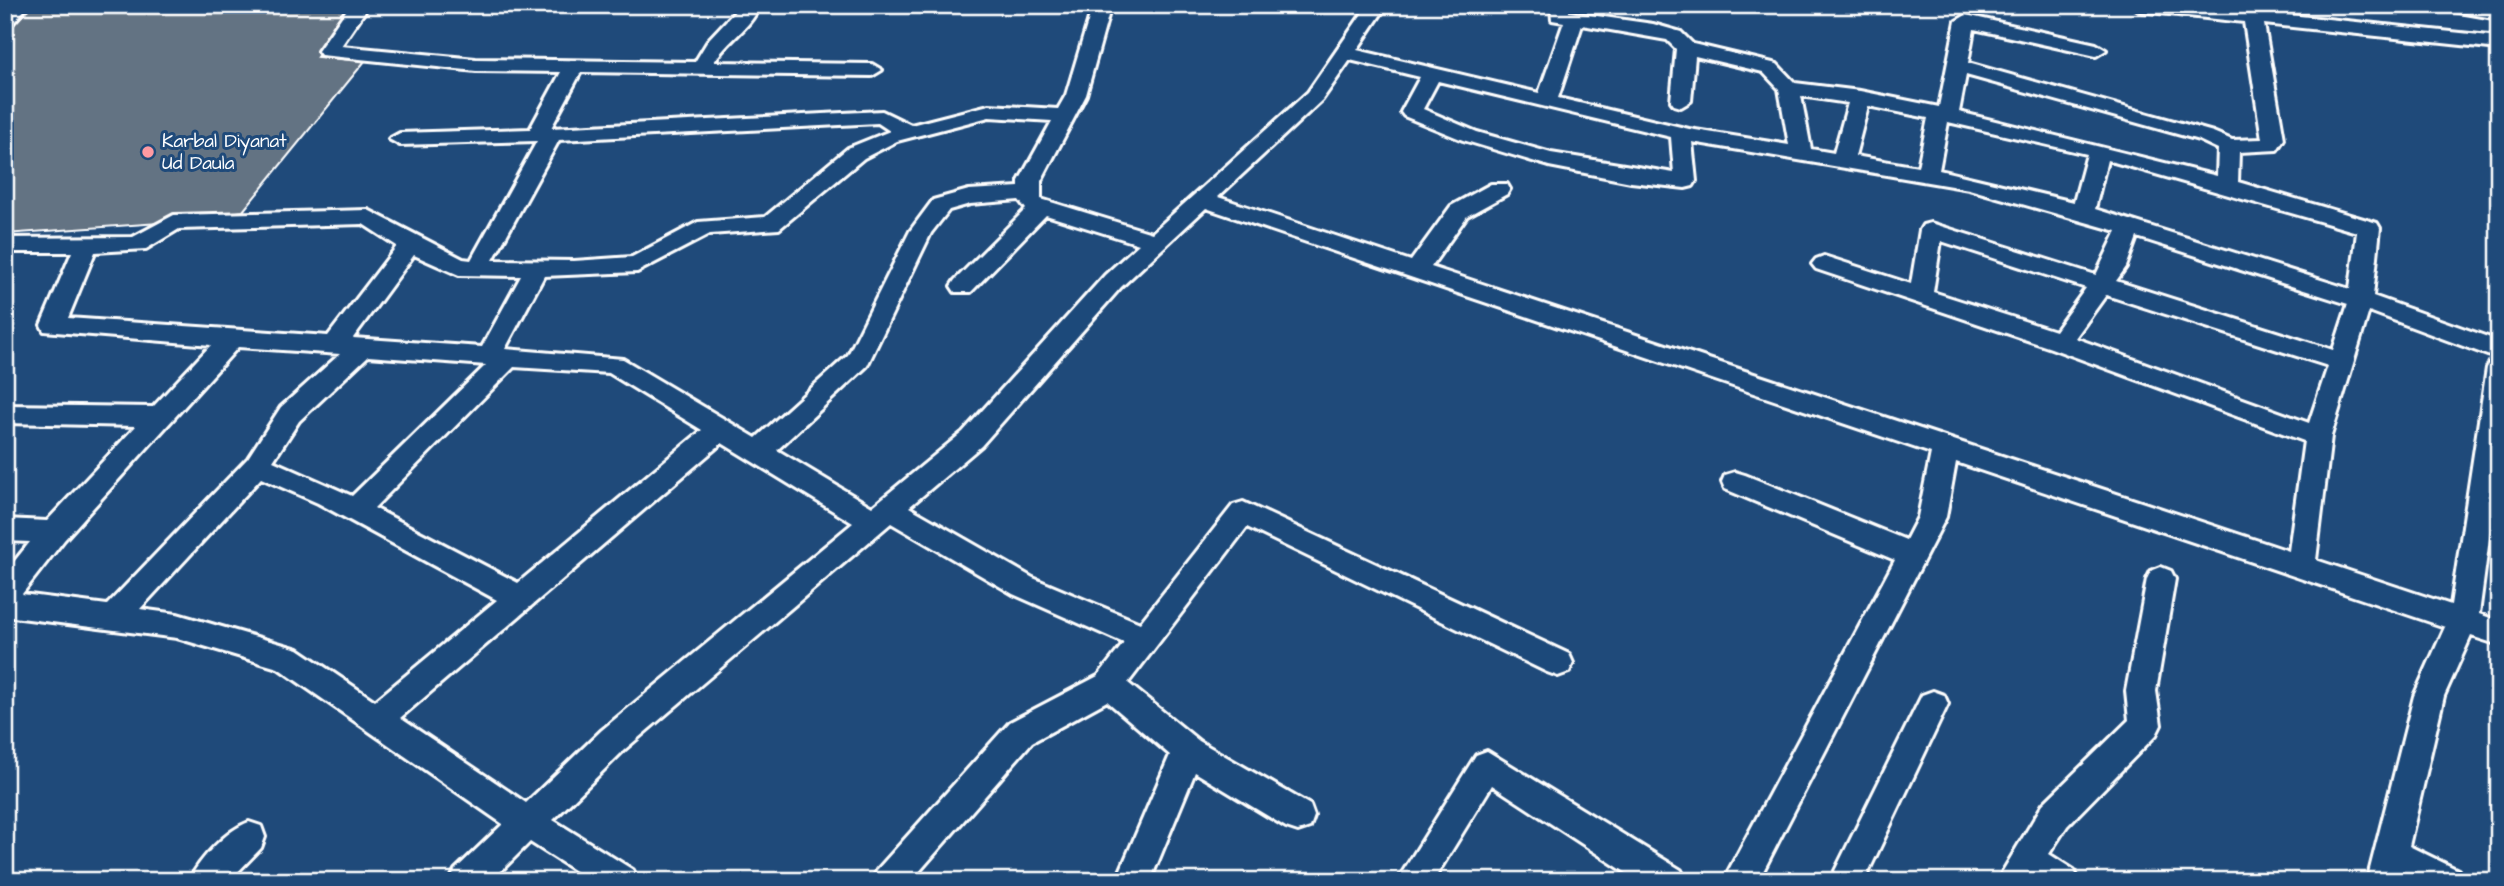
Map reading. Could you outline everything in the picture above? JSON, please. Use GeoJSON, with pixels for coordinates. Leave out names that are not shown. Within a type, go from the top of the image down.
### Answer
{"type":"FeatureCollection","features":[{"type":"Feature","properties":{"kind":"street"},"geometry":{"type":"LineString","coordinates":[[5,20],[19,5]]}},
{"type":"Feature","properties":{"kind":"street"},"geometry":{"type":"LineString","coordinates":[[360,5],[328,51],[476,65],[872,70]]}},
{"type":"Feature","properties":{"kind":"street"},"geometry":{"type":"LineString","coordinates":[[701,68],[716,43],[747,15],[751,5]]}},
{"type":"Feature","properties":{"kind":"street"},"geometry":{"type":"LineString","coordinates":[[963,286],[1034,200],[1062,115],[1076,95],[1102,5]]}},
{"type":"Feature","properties":{"kind":"street"},"geometry":{"type":"LineString","coordinates":[[467,881],[613,740],[972,439],[1113,281],[1315,96],[1378,5]]}},
{"type":"Feature","properties":{"kind":"street"},"geometry":{"type":"LineString","coordinates":[[2140,5],[2499,43]]}},
{"type":"Feature","properties":{"kind":"street"},"geometry":{"type":"LineString","coordinates":[[2454,5],[2499,13]]}},
{"type":"Feature","properties":{"kind":"street"},"geometry":{"type":"LineString","coordinates":[[1547,101],[1567,12],[1654,30],[1674,36],[1686,48],[1770,68],[1789,88],[1801,154]]}},
{"type":"Feature","properties":{"kind":"street"},"geometry":{"type":"LineString","coordinates":[[1957,66],[2206,136],[2229,146],[2258,148],[2270,146],[2273,139],[2253,17]]}},
{"type":"Feature","properties":{"kind":"street"},"geometry":{"type":"LineString","coordinates":[[1927,175],[1957,66],[1966,21],[2022,25],[2096,50]]}},
{"type":"Feature","properties":{"kind":"street"},"geometry":{"type":"LineString","coordinates":[[1345,53],[1681,133],[1969,182],[2083,212],[2361,300],[2499,351]]}},
{"type":"Feature","properties":{"kind":"street"},"geometry":{"type":"LineString","coordinates":[[478,267],[544,134],[574,66]]}},
{"type":"Feature","properties":{"kind":"street"},"geometry":{"type":"LineString","coordinates":[[1432,74],[1410,112],[1434,118],[1468,136],[1567,162],[1634,177],[1685,181],[1681,133]]}},
{"type":"Feature","properties":{"kind":"street"},"geometry":{"type":"LineString","coordinates":[[1789,88],[1860,97],[2098,151],[2369,228],[2361,300],[2318,436],[2301,566]]}},
{"type":"Feature","properties":{"kind":"street"},"geometry":{"type":"LineString","coordinates":[[1843,161],[1860,97]]}},
{"type":"Feature","properties":{"kind":"street"},"geometry":{"type":"LineString","coordinates":[[5,245],[138,244],[174,222],[368,217],[410,244],[459,267],[575,270],[637,264],[705,226],[771,224],[856,153],[908,132],[989,111],[1062,115]]}},
{"type":"Feature","properties":{"kind":"street"},"geometry":{"type":"LineString","coordinates":[[400,139],[882,117],[908,132]]}},
{"type":"Feature","properties":{"kind":"street"},"geometry":{"type":"LineString","coordinates":[[2227,186],[2229,146]]}},
{"type":"Feature","properties":{"kind":"street"},"geometry":{"type":"LineString","coordinates":[[2083,212],[2098,151]]}},
{"type":"Feature","properties":{"kind":"street"},"geometry":{"type":"LineString","coordinates":[[1416,271],[1459,211],[1499,189]]}},
{"type":"Feature","properties":{"kind":"street"},"geometry":{"type":"LineString","coordinates":[[758,452],[858,360],[921,231],[941,205],[969,197],[1034,200],[1157,242]]}},
{"type":"Feature","properties":{"kind":"street"},"geometry":{"type":"LineString","coordinates":[[1202,200],[2499,633]]}},
{"type":"Feature","properties":{"kind":"street"},"geometry":{"type":"LineString","coordinates":[[2060,342],[2114,267],[2130,227]]}},
{"type":"Feature","properties":{"kind":"street"},"geometry":{"type":"LineString","coordinates":[[1921,296],[1931,230],[2342,362]]}},
{"type":"Feature","properties":{"kind":"street"},"geometry":{"type":"LineString","coordinates":[[335,345],[410,244]]}},
{"type":"Feature","properties":{"kind":"street"},"geometry":{"type":"LineString","coordinates":[[86,246],[53,325],[614,365],[758,452],[882,515]]}},
{"type":"Feature","properties":{"kind":"street"},"geometry":{"type":"LineString","coordinates":[[1824,264],[2060,342],[2318,436]]}},
{"type":"Feature","properties":{"kind":"street"},"geometry":{"type":"LineString","coordinates":[[355,510],[499,357],[536,269]]}},
{"type":"Feature","properties":{"kind":"street"},"geometry":{"type":"LineString","coordinates":[[5,594],[54,532],[232,338]]}},
{"type":"Feature","properties":{"kind":"street"},"geometry":{"type":"LineString","coordinates":[[113,618],[257,465],[290,414],[363,347]]}},
{"type":"Feature","properties":{"kind":"street"},"geometry":{"type":"LineString","coordinates":[[2446,881],[2387,867],[2429,696],[2463,621],[2495,419],[2499,368]]}},
{"type":"Feature","properties":{"kind":"street"},"geometry":{"type":"LineString","coordinates":[[5,414],[159,416]]}},
{"type":"Feature","properties":{"kind":"street"},"geometry":{"type":"LineString","coordinates":[[376,719],[720,429]]}},
{"type":"Feature","properties":{"kind":"street"},"geometry":{"type":"LineString","coordinates":[[1740,881],[1933,517],[1945,446]]}},
{"type":"Feature","properties":{"kind":"street"},"geometry":{"type":"LineString","coordinates":[[257,465],[355,510],[520,598]]}},
{"type":"Feature","properties":{"kind":"street"},"geometry":{"type":"LineString","coordinates":[[1735,482],[1912,555]]}},
{"type":"Feature","properties":{"kind":"street"},"geometry":{"type":"LineString","coordinates":[[889,881],[1021,732],[1109,685],[1243,513],[1558,663]]}},
{"type":"Feature","properties":{"kind":"street"},"geometry":{"type":"LineString","coordinates":[[5,530],[54,532]]}},
{"type":"Feature","properties":{"kind":"street"},"geometry":{"type":"LineString","coordinates":[[2062,881],[2020,870],[2054,815],[2145,725],[2141,691],[2161,579]]}},
{"type":"Feature","properties":{"kind":"street"},"geometry":{"type":"LineString","coordinates":[[5,604],[177,626],[286,659],[527,822],[621,881]]}},
{"type":"Feature","properties":{"kind":"street"},"geometry":{"type":"LineString","coordinates":[[1133,881],[1188,751]]}},
{"type":"Feature","properties":{"kind":"street"},"geometry":{"type":"LineString","coordinates":[[1413,881],[1487,765],[1669,881]]}},
{"type":"Feature","properties":{"kind":"street"},"geometry":{"type":"LineString","coordinates":[[206,881],[249,837]]}},
{"type":"Feature","properties":{"kind":"lane"},"geometry":{"type":"LineString","coordinates":[[1681,101],[1686,48]]}},
{"type":"Feature","properties":{"kind":"lane"},"geometry":{"type":"LineString","coordinates":[[882,515],[1023,586],[1145,639]]}},
{"type":"Feature","properties":{"kind":"lane"},"geometry":{"type":"LineString","coordinates":[[1109,685],[1188,751],[1298,817]]}},
{"type":"Feature","properties":{"kind":"lane"},"geometry":{"type":"LineString","coordinates":[[1847,881],[1933,704]]}},
{"type":"Feature","properties":{"kind":"building","name":"Karbal Diyanat Ud Daula"},"geometry":{"type":"Polygon","coordinates":[[[32,5],[354,5],[317,57],[365,61],[243,211],[174,222],[5,234],[5,34],[32,5]]]}},
{"type":"Feature","properties":{"kind":"building"},"geometry":{"type":"Polygon","coordinates":[[[1040,5],[1090,5],[1088,11],[1040,5]]]}},
{"type":"Feature","properties":{"kind":"place","name":"Karbal Diyanat Ud Daula"},"geometry":{"type":"Point","coordinates":[148,152]}}]}
